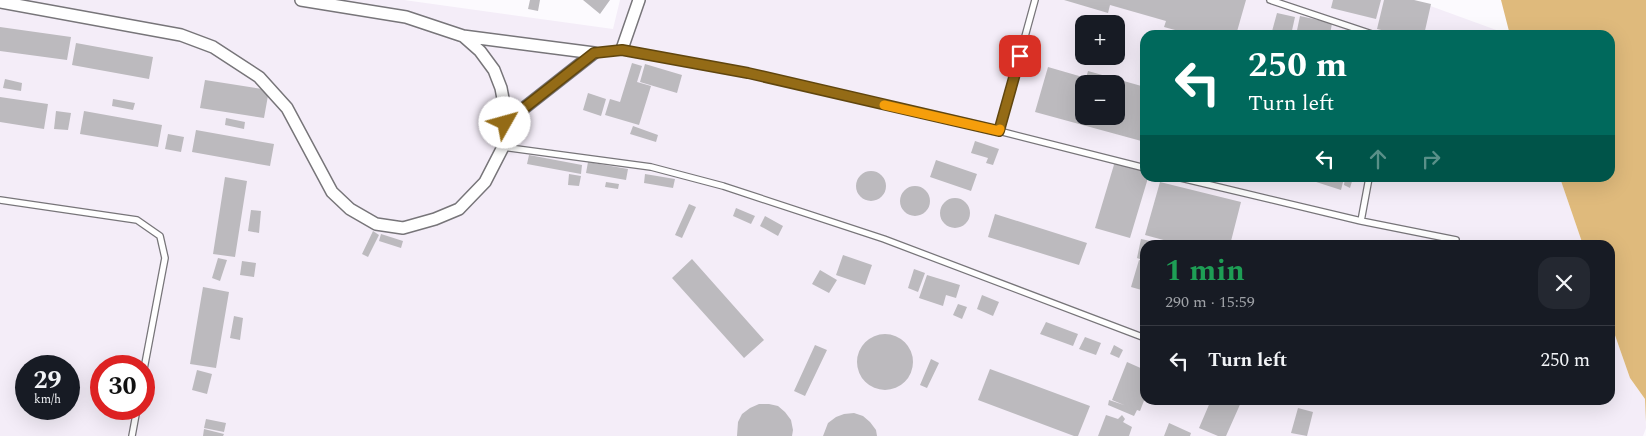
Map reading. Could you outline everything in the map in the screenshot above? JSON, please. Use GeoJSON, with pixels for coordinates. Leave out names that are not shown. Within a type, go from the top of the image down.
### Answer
{"type":"FeatureCollection","features":[{"type":"Feature","properties":{"kind":"street"},"geometry":{"type":"LineString","coordinates":[[301,0],[406,17],[463,36],[594,53]]}},
{"type":"Feature","properties":{"kind":"street"},"geometry":{"type":"LineString","coordinates":[[622,50],[639,0]]}},
{"type":"Feature","properties":{"kind":"street"},"geometry":{"type":"LineString","coordinates":[[0,2],[181,35],[213,47],[259,77],[287,108],[332,192],[350,209],[376,224],[403,228],[435,219],[459,208],[485,182],[503,146],[504,104],[494,70],[480,51],[463,36]]}},
{"type":"Feature","properties":{"kind":"street"},"geometry":{"type":"LineString","coordinates":[[505,123],[594,53]]}},
{"type":"Feature","properties":{"kind":"lane"},"geometry":{"type":"LineString","coordinates":[[999,131],[1035,0]]}},
{"type":"Feature","properties":{"kind":"lane"},"geometry":{"type":"LineString","coordinates":[[1270,0],[1360,30]]}},
{"type":"Feature","properties":{"kind":"lane"},"geometry":{"type":"LineString","coordinates":[[594,53],[622,50],[748,73],[999,131],[1140,167]]}},
{"type":"Feature","properties":{"kind":"lane"},"geometry":{"type":"LineString","coordinates":[[503,146],[651,167],[723,186],[884,239],[1140,336]]}},
{"type":"Feature","properties":{"kind":"lane"},"geometry":{"type":"LineString","coordinates":[[1198,182],[1361,221],[1456,240]]}},
{"type":"Feature","properties":{"kind":"lane"},"geometry":{"type":"LineString","coordinates":[[1361,221],[1368,182]]}},
{"type":"Feature","properties":{"kind":"lane"},"geometry":{"type":"LineString","coordinates":[[0,200],[137,220],[160,236],[165,258],[147,355]]}},
{"type":"Feature","properties":{"kind":"lane"},"geometry":{"type":"LineString","coordinates":[[132,436],[135,420]]}},
{"type":"Feature","properties":{"kind":"shaded area"},"geometry":{"type":"Polygon","coordinates":[[[0,0],[404,0],[613,29],[620,0],[1414,0],[1496,30],[1140,30],[1140,182],[1561,182],[1581,240],[1140,240],[1140,405],[1615,405],[1615,335],[1630,378],[1645,399],[1646,428],[1643,436],[0,436],[0,0]]]}},
{"type":"Feature","properties":{"kind":"shaded area"},"geometry":{"type":"Polygon","coordinates":[[[1501,0],[1646,0],[1646,422],[1645,399],[1630,378],[1615,335],[1615,240],[1581,240],[1561,182],[1615,182],[1615,30],[1509,30],[1501,0]]]}},
{"type":"Feature","properties":{"kind":"building"},"geometry":{"type":"Polygon","coordinates":[[[530,0],[540,0],[538,11],[528,9],[530,0]]]}},
{"type":"Feature","properties":{"kind":"building"},"geometry":{"type":"Polygon","coordinates":[[[583,0],[610,0],[600,14],[583,0]]]}},
{"type":"Feature","properties":{"kind":"building"},"geometry":{"type":"Polygon","coordinates":[[[1064,0],[1246,0],[1237,30],[1175,30],[1164,27],[1166,21],[1110,5],[1108,13],[1064,0]]]}},
{"type":"Feature","properties":{"kind":"building"},"geometry":{"type":"Polygon","coordinates":[[[1333,0],[1381,0],[1376,19],[1331,8],[1333,0]]]}},
{"type":"Feature","properties":{"kind":"building"},"geometry":{"type":"Polygon","coordinates":[[[1384,0],[1414,0],[1431,4],[1425,30],[1377,29],[1384,0]]]}},
{"type":"Feature","properties":{"kind":"building"},"geometry":{"type":"Polygon","coordinates":[[[1277,13],[1295,17],[1292,30],[1272,30],[1277,13]]]}},
{"type":"Feature","properties":{"kind":"building"},"geometry":{"type":"Polygon","coordinates":[[[1300,16],[1332,23],[1331,30],[1297,30],[1300,16]]]}},
{"type":"Feature","properties":{"kind":"building"},"geometry":{"type":"Polygon","coordinates":[[[0,27],[71,37],[67,60],[0,51],[0,27]]]}},
{"type":"Feature","properties":{"kind":"building"},"geometry":{"type":"Polygon","coordinates":[[[76,43],[153,57],[149,79],[72,65],[76,43]]]}},
{"type":"Feature","properties":{"kind":"building"},"geometry":{"type":"Polygon","coordinates":[[[632,63],[642,66],[637,82],[651,86],[639,125],[605,115],[610,99],[620,102],[632,63]]]}},
{"type":"Feature","properties":{"kind":"building"},"geometry":{"type":"Polygon","coordinates":[[[645,64],[682,75],[677,93],[640,82],[645,64]]]}},
{"type":"Feature","properties":{"kind":"building"},"geometry":{"type":"Polygon","coordinates":[[[1048,67],[1076,75],[1075,123],[1035,112],[1048,67]]]}},
{"type":"Feature","properties":{"kind":"building"},"geometry":{"type":"Polygon","coordinates":[[[1088,71],[1102,75],[1087,75],[1088,71]]]}},
{"type":"Feature","properties":{"kind":"building"},"geometry":{"type":"Polygon","coordinates":[[[5,79],[22,83],[21,91],[3,88],[5,79]]]}},
{"type":"Feature","properties":{"kind":"building"},"geometry":{"type":"Polygon","coordinates":[[[205,80],[269,90],[264,118],[200,108],[205,80]]]}},
{"type":"Feature","properties":{"kind":"building"},"geometry":{"type":"Polygon","coordinates":[[[1125,81],[1140,86],[1140,141],[1083,125],[1125,125],[1125,81]]]}},
{"type":"Feature","properties":{"kind":"building"},"geometry":{"type":"Polygon","coordinates":[[[588,93],[606,99],[601,116],[583,110],[588,93]]]}},
{"type":"Feature","properties":{"kind":"building"},"geometry":{"type":"Polygon","coordinates":[[[0,97],[48,104],[44,129],[0,122],[0,97]]]}},
{"type":"Feature","properties":{"kind":"building"},"geometry":{"type":"Polygon","coordinates":[[[113,99],[135,103],[133,110],[112,106],[113,99]]]}},
{"type":"Feature","properties":{"kind":"building"},"geometry":{"type":"Polygon","coordinates":[[[56,111],[71,113],[68,130],[54,129],[56,111]]]}},
{"type":"Feature","properties":{"kind":"building"},"geometry":{"type":"Polygon","coordinates":[[[84,111],[162,125],[158,147],[80,134],[84,111]]]}},
{"type":"Feature","properties":{"kind":"building"},"geometry":{"type":"Polygon","coordinates":[[[226,118],[245,122],[244,129],[225,125],[226,118]]]}},
{"type":"Feature","properties":{"kind":"building"},"geometry":{"type":"Polygon","coordinates":[[[633,126],[658,135],[656,142],[630,134],[633,126]]]}},
{"type":"Feature","properties":{"kind":"building"},"geometry":{"type":"Polygon","coordinates":[[[196,130],[274,144],[270,166],[192,152],[196,130]]]}},
{"type":"Feature","properties":{"kind":"building"},"geometry":{"type":"Polygon","coordinates":[[[168,134],[184,137],[181,152],[165,149],[168,134]]]}},
{"type":"Feature","properties":{"kind":"building"},"geometry":{"type":"Polygon","coordinates":[[[975,141],[999,149],[993,165],[986,163],[988,158],[971,153],[975,141]]]}},
{"type":"Feature","properties":{"kind":"building"},"geometry":{"type":"Polygon","coordinates":[[[529,155],[582,165],[581,174],[527,164],[529,155]]]}},
{"type":"Feature","properties":{"kind":"building"},"geometry":{"type":"Polygon","coordinates":[[[1116,158],[1140,165],[1140,182],[1147,182],[1130,238],[1095,228],[1116,158]]]}},
{"type":"Feature","properties":{"kind":"building"},"geometry":{"type":"Polygon","coordinates":[[[936,160],[977,174],[971,191],[930,177],[936,160]]]}},
{"type":"Feature","properties":{"kind":"building"},"geometry":{"type":"Polygon","coordinates":[[[588,162],[628,169],[626,180],[586,173],[588,162]]]}},
{"type":"Feature","properties":{"kind":"building"},"geometry":{"type":"Polygon","coordinates":[[[871,171],[882,175],[886,186],[882,197],[871,201],[860,197],[856,186],[860,175],[871,171]]]}},
{"type":"Feature","properties":{"kind":"building"},"geometry":{"type":"Polygon","coordinates":[[[569,174],[581,176],[579,186],[568,185],[569,174]]]}},
{"type":"Feature","properties":{"kind":"building"},"geometry":{"type":"Polygon","coordinates":[[[645,174],[675,179],[673,188],[644,183],[645,174]]]}},
{"type":"Feature","properties":{"kind":"building"},"geometry":{"type":"Polygon","coordinates":[[[225,177],[247,181],[235,257],[213,254],[225,177]]]}},
{"type":"Feature","properties":{"kind":"building"},"geometry":{"type":"Polygon","coordinates":[[[606,182],[619,184],[618,189],[605,187],[606,182]]]}},
{"type":"Feature","properties":{"kind":"building"},"geometry":{"type":"Polygon","coordinates":[[[1160,182],[1241,202],[1231,240],[1164,240],[1145,235],[1160,182]]]}},
{"type":"Feature","properties":{"kind":"building"},"geometry":{"type":"Polygon","coordinates":[[[1316,182],[1343,182],[1341,190],[1316,182]]]}},
{"type":"Feature","properties":{"kind":"building"},"geometry":{"type":"Polygon","coordinates":[[[1344,182],[1352,182],[1350,188],[1344,185],[1344,182]]]}},
{"type":"Feature","properties":{"kind":"building"},"geometry":{"type":"Polygon","coordinates":[[[915,186],[926,190],[930,201],[926,212],[915,216],[904,212],[900,201],[904,190],[915,186]]]}},
{"type":"Feature","properties":{"kind":"building"},"geometry":{"type":"Polygon","coordinates":[[[955,198],[965,203],[970,213],[965,223],[955,228],[945,223],[940,213],[945,203],[955,198]]]}},
{"type":"Feature","properties":{"kind":"building"},"geometry":{"type":"Polygon","coordinates":[[[689,204],[696,207],[682,238],[675,235],[689,204]]]}},
{"type":"Feature","properties":{"kind":"building"},"geometry":{"type":"Polygon","coordinates":[[[736,208],[755,216],[751,224],[733,216],[736,208]]]}},
{"type":"Feature","properties":{"kind":"building"},"geometry":{"type":"Polygon","coordinates":[[[251,210],[261,211],[259,233],[248,231],[251,210]]]}},
{"type":"Feature","properties":{"kind":"building"},"geometry":{"type":"Polygon","coordinates":[[[995,214],[1087,243],[1079,265],[988,237],[995,214]]]}},
{"type":"Feature","properties":{"kind":"building"},"geometry":{"type":"Polygon","coordinates":[[[765,216],[783,226],[778,236],[760,226],[765,216]]]}},
{"type":"Feature","properties":{"kind":"building"},"geometry":{"type":"Polygon","coordinates":[[[373,231],[379,235],[368,257],[362,254],[373,231]]]}},
{"type":"Feature","properties":{"kind":"building"},"geometry":{"type":"Polygon","coordinates":[[[381,234],[403,241],[401,248],[379,241],[381,234]]]}},
{"type":"Feature","properties":{"kind":"building"},"geometry":{"type":"Polygon","coordinates":[[[1140,244],[1140,259],[1137,258],[1140,244]]]}},
{"type":"Feature","properties":{"kind":"building"},"geometry":{"type":"Polygon","coordinates":[[[843,255],[872,265],[865,285],[836,275],[843,255]]]}},
{"type":"Feature","properties":{"kind":"building"},"geometry":{"type":"Polygon","coordinates":[[[218,258],[227,260],[220,281],[212,278],[218,258]]]}},
{"type":"Feature","properties":{"kind":"building"},"geometry":{"type":"Polygon","coordinates":[[[692,259],[764,340],[744,358],[672,278],[692,259]]]}},
{"type":"Feature","properties":{"kind":"building"},"geometry":{"type":"Polygon","coordinates":[[[1139,260],[1140,290],[1131,287],[1139,260]]]}},
{"type":"Feature","properties":{"kind":"building"},"geometry":{"type":"Polygon","coordinates":[[[242,261],[256,263],[254,277],[240,275],[242,261]]]}},
{"type":"Feature","properties":{"kind":"building"},"geometry":{"type":"Polygon","coordinates":[[[914,269],[925,273],[918,292],[908,288],[914,269]]]}},
{"type":"Feature","properties":{"kind":"building"},"geometry":{"type":"Polygon","coordinates":[[[820,270],[837,280],[829,293],[812,284],[820,270]]]}},
{"type":"Feature","properties":{"kind":"building"},"geometry":{"type":"Polygon","coordinates":[[[927,275],[960,285],[956,298],[946,295],[943,306],[919,298],[927,275]]]}},
{"type":"Feature","properties":{"kind":"building"},"geometry":{"type":"Polygon","coordinates":[[[203,287],[229,292],[216,368],[190,364],[203,287]]]}},
{"type":"Feature","properties":{"kind":"building"},"geometry":{"type":"Polygon","coordinates":[[[982,295],[999,302],[993,316],[977,309],[982,295]]]}},
{"type":"Feature","properties":{"kind":"building"},"geometry":{"type":"Polygon","coordinates":[[[958,304],[967,307],[962,319],[953,315],[958,304]]]}},
{"type":"Feature","properties":{"kind":"building"},"geometry":{"type":"Polygon","coordinates":[[[234,316],[243,318],[240,340],[230,338],[234,316]]]}},
{"type":"Feature","properties":{"kind":"building"},"geometry":{"type":"Polygon","coordinates":[[[1046,322],[1078,334],[1073,346],[1040,334],[1046,322]]]}},
{"type":"Feature","properties":{"kind":"building"},"geometry":{"type":"Polygon","coordinates":[[[885,334],[900,339],[908,347],[913,362],[908,377],[900,385],[885,390],[870,385],[862,377],[857,362],[862,347],[870,339],[885,334]]]}},
{"type":"Feature","properties":{"kind":"building"},"geometry":{"type":"Polygon","coordinates":[[[1085,337],[1101,343],[1096,355],[1079,349],[1085,337]]]}},
{"type":"Feature","properties":{"kind":"building"},"geometry":{"type":"Polygon","coordinates":[[[815,345],[827,350],[805,396],[794,391],[815,345]]]}},
{"type":"Feature","properties":{"kind":"building"},"geometry":{"type":"Polygon","coordinates":[[[1114,345],[1123,350],[1119,358],[1110,354],[1114,345]]]}},
{"type":"Feature","properties":{"kind":"building"},"geometry":{"type":"Polygon","coordinates":[[[931,359],[939,363],[927,388],[920,385],[931,359]]]}},
{"type":"Feature","properties":{"kind":"building"},"geometry":{"type":"Polygon","coordinates":[[[1127,362],[1140,368],[1140,405],[1142,405],[1140,411],[1137,410],[1134,416],[1108,405],[1109,400],[1124,405],[1112,400],[1127,362]]]}},
{"type":"Feature","properties":{"kind":"building"},"geometry":{"type":"Polygon","coordinates":[[[990,369],[1090,406],[1078,436],[978,400],[990,369]]]}},
{"type":"Feature","properties":{"kind":"building"},"geometry":{"type":"Polygon","coordinates":[[[197,370],[212,374],[207,394],[192,390],[197,370]]]}},
{"type":"Feature","properties":{"kind":"building"},"geometry":{"type":"Polygon","coordinates":[[[759,404],[778,406],[785,412],[791,420],[792,436],[737,436],[738,422],[742,414],[759,404]]]}},
{"type":"Feature","properties":{"kind":"building"},"geometry":{"type":"Polygon","coordinates":[[[1209,405],[1240,405],[1226,436],[1218,436],[1199,428],[1209,405]]]}},
{"type":"Feature","properties":{"kind":"building"},"geometry":{"type":"Polygon","coordinates":[[[1298,408],[1313,412],[1307,436],[1291,433],[1298,408]]]}},
{"type":"Feature","properties":{"kind":"building"},"geometry":{"type":"Polygon","coordinates":[[[854,413],[863,416],[870,422],[876,430],[877,436],[823,436],[828,423],[836,417],[854,413]]]}},
{"type":"Feature","properties":{"kind":"building"},"geometry":{"type":"Polygon","coordinates":[[[1106,415],[1118,419],[1122,415],[1125,419],[1123,422],[1132,427],[1129,436],[1098,436],[1106,415]]]}},
{"type":"Feature","properties":{"kind":"building"},"geometry":{"type":"Polygon","coordinates":[[[206,419],[226,423],[224,432],[204,428],[206,419]]]}},
{"type":"Feature","properties":{"kind":"building"},"geometry":{"type":"Polygon","coordinates":[[[1169,423],[1191,433],[1190,436],[1164,436],[1169,423]]]}},
{"type":"Feature","properties":{"kind":"building"},"geometry":{"type":"Polygon","coordinates":[[[204,429],[224,434],[223,436],[203,436],[204,429]]]}},
{"type":"Feature","properties":{"kind":"slow traffic"},"geometry":{"type":"LineString","coordinates":[[884,105],[999,131],[1000,129]]}},
{"type":"Feature","properties":{"kind":"route"},"geometry":{"type":"LineString","coordinates":[[505,123],[594,53],[622,50],[748,73],[999,131],[1020,56]]}}]}
